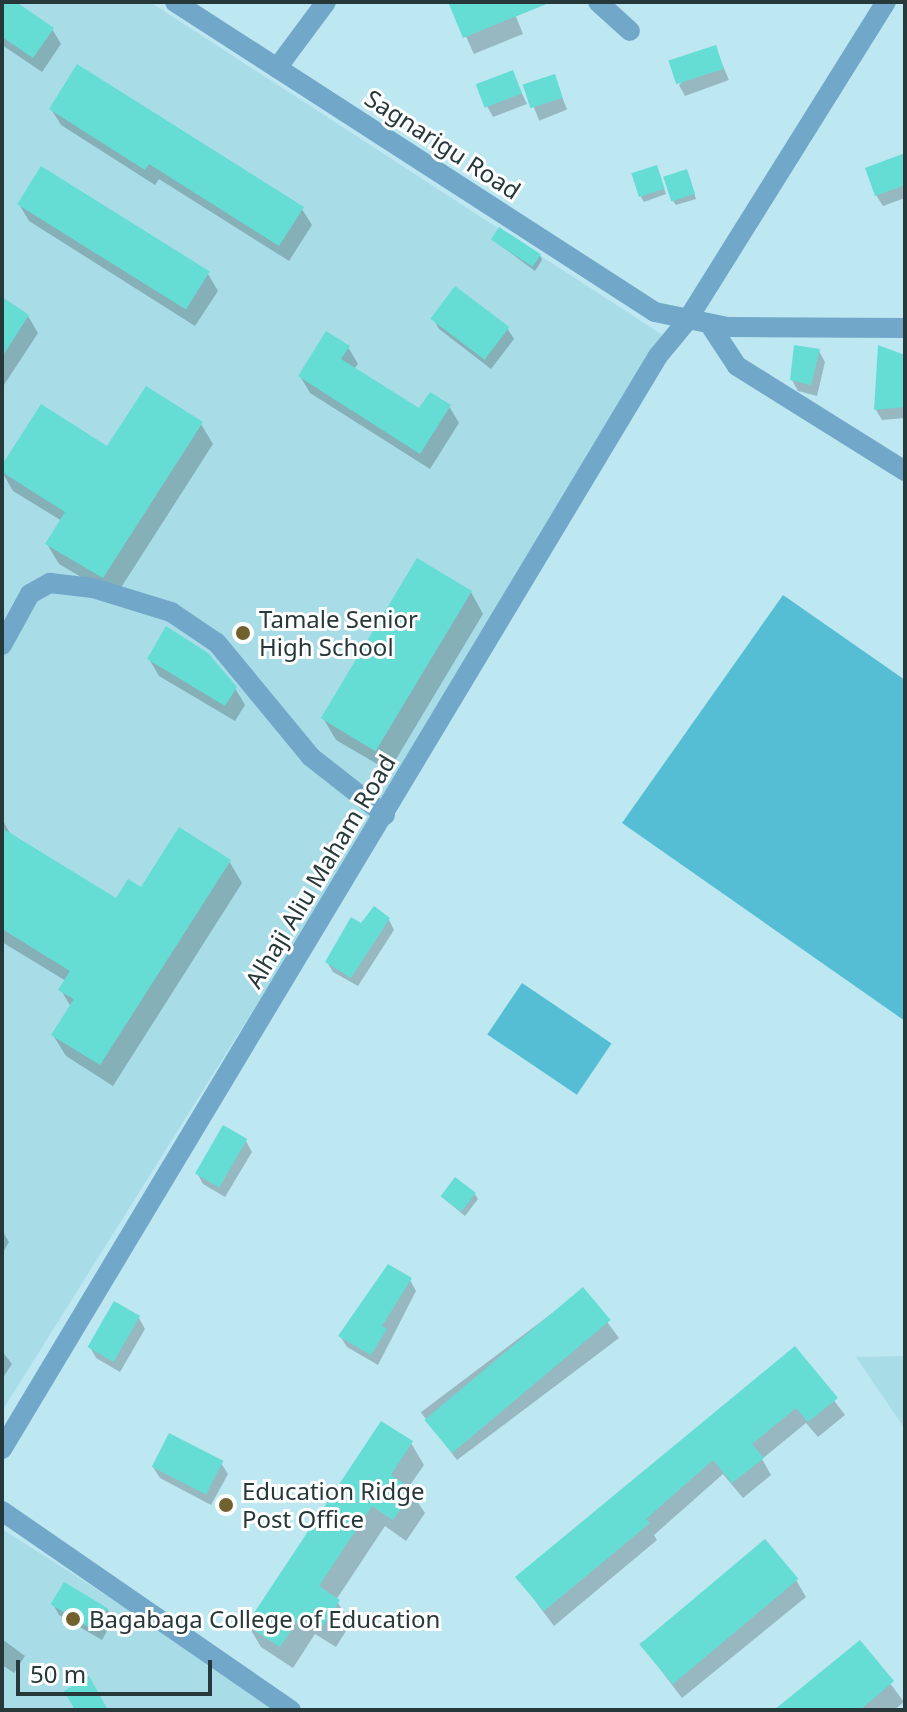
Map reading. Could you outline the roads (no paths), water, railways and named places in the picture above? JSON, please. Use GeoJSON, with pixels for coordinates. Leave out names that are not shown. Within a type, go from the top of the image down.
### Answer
{"type":"FeatureCollection","features":[{"type":"Feature","properties":{"kind":"street","name":"Sagnarigu Road"},"geometry":{"type":"LineString","coordinates":[[175,2],[655,312],[686,322],[710,325],[905,328]]}},
{"type":"Feature","properties":{"kind":"street"},"geometry":{"type":"LineString","coordinates":[[277,68],[326,2]]}},
{"type":"Feature","properties":{"kind":"street"},"geometry":{"type":"LineString","coordinates":[[598,2],[630,31]]}},
{"type":"Feature","properties":{"kind":"street","name":"Alhaji Aliu Maham Road"},"geometry":{"type":"LineString","coordinates":[[2,1449],[658,356],[686,322],[886,2]]}},
{"type":"Feature","properties":{"kind":"street"},"geometry":{"type":"LineString","coordinates":[[710,325],[729,358],[905,471]]}},
{"type":"Feature","properties":{"kind":"street"},"geometry":{"type":"LineString","coordinates":[[2,645],[30,594],[50,583],[93,588],[171,612],[217,643],[311,757],[385,815]]}},
{"type":"Feature","properties":{"kind":"street"},"geometry":{"type":"LineString","coordinates":[[2,1511],[291,1710]]}},
{"type":"Feature","properties":{"kind":"place","name":"Tamale Senior High School"},"geometry":{"type":"Point","coordinates":[243,633]}},
{"type":"Feature","properties":{"kind":"place","name":"Education Ridge Post Office"},"geometry":{"type":"Point","coordinates":[226,1505]}},
{"type":"Feature","properties":{"kind":"place","name":"Bagabaga College of Education"},"geometry":{"type":"Point","coordinates":[73,1619]}}]}
